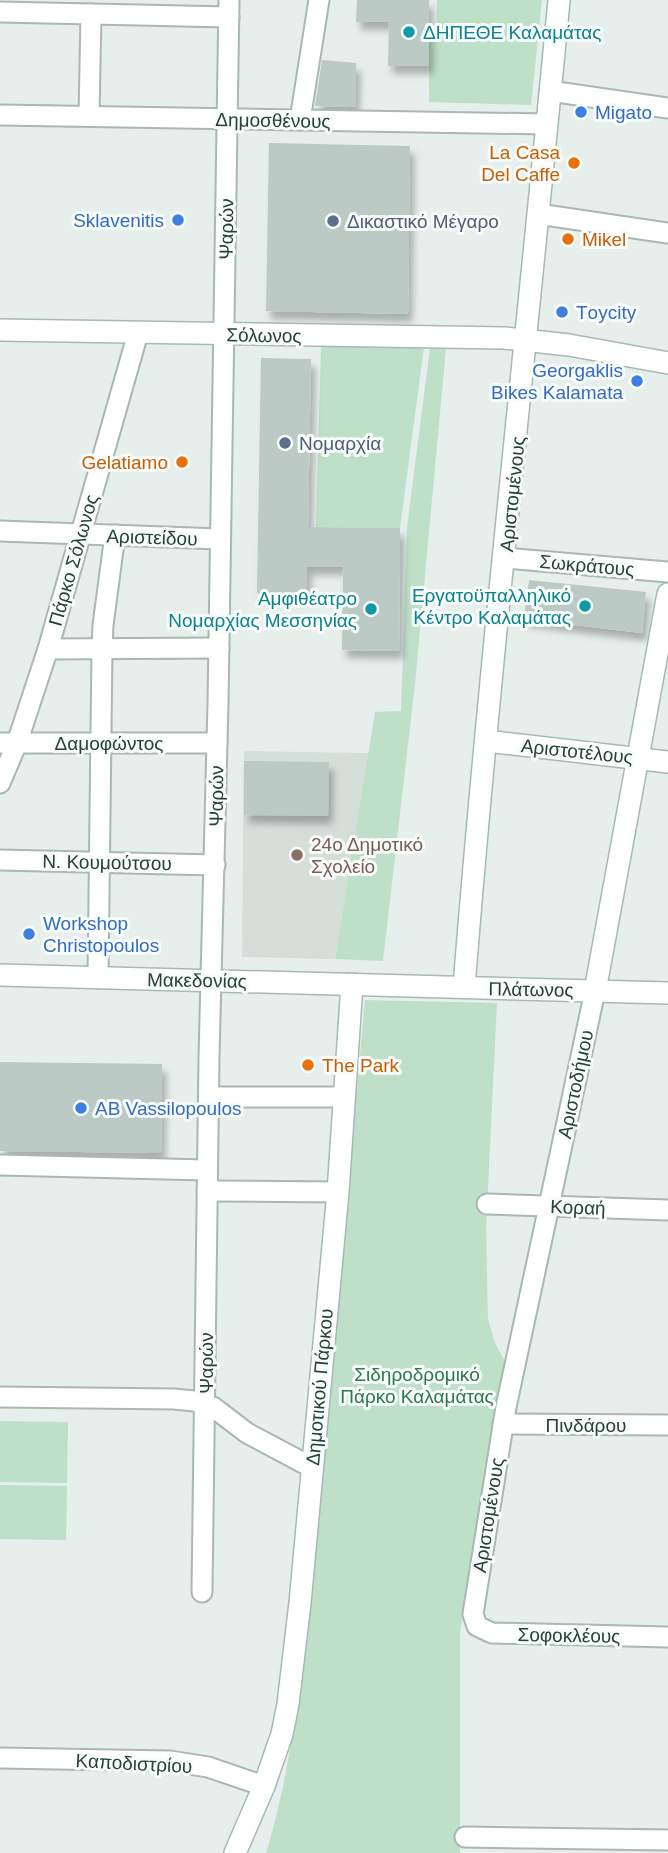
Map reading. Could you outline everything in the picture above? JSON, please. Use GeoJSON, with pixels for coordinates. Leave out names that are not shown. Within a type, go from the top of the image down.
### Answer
{"type":"FeatureCollection","features":[{"type":"Feature","properties":{"kind":"street"},"geometry":{"type":"LineString","coordinates":[[300,120],[320,0]]}},
{"type":"Feature","properties":{"kind":"street","name":"Αριστομένους"},"geometry":{"type":"LineString","coordinates":[[464,987],[559,0]]}},
{"type":"Feature","properties":{"kind":"street"},"geometry":{"type":"LineString","coordinates":[[0,12],[91,14],[229,9]]}},
{"type":"Feature","properties":{"kind":"street","name":"Ψαρών"},"geometry":{"type":"LineString","coordinates":[[202,1592],[207,1170],[215,865],[229,9]]}},
{"type":"Feature","properties":{"kind":"street"},"geometry":{"type":"LineString","coordinates":[[89,116],[91,14]]}},
{"type":"Feature","properties":{"kind":"street"},"geometry":{"type":"LineString","coordinates":[[550,91],[667,104]]}},
{"type":"Feature","properties":{"kind":"street","name":"Δημοσθένους"},"geometry":{"type":"LineString","coordinates":[[0,115],[547,124]]}},
{"type":"Feature","properties":{"kind":"street"},"geometry":{"type":"LineString","coordinates":[[538,214],[668,233]]}},
{"type":"Feature","properties":{"kind":"street","name":"Σόλωνος"},"geometry":{"type":"LineString","coordinates":[[0,330],[527,340],[668,363]]}},
{"type":"Feature","properties":{"kind":"street","name":"Πάρκο Σόλωνος"},"geometry":{"type":"LineString","coordinates":[[0,783],[9,743],[48,649],[138,333]]}},
{"type":"Feature","properties":{"kind":"street","name":"Αριστείδου"},"geometry":{"type":"LineString","coordinates":[[0,531],[220,539]]}},
{"type":"Feature","properties":{"kind":"street"},"geometry":{"type":"LineString","coordinates":[[98,978],[102,649],[115,536]]}},
{"type":"Feature","properties":{"kind":"street","name":"Σωκράτους"},"geometry":{"type":"LineString","coordinates":[[505,558],[668,572]]}},
{"type":"Feature","properties":{"kind":"street","name":"Αριστοδήμου"},"geometry":{"type":"LineString","coordinates":[[505,1416],[595,990],[668,594]]}},
{"type":"Feature","properties":{"kind":"street"},"geometry":{"type":"LineString","coordinates":[[48,649],[219,648]]}},
{"type":"Feature","properties":{"kind":"street","name":"Αριστοτέλους"},"geometry":{"type":"LineString","coordinates":[[486,741],[668,762]]}},
{"type":"Feature","properties":{"kind":"street","name":"Δαμοφώντος"},"geometry":{"type":"LineString","coordinates":[[9,743],[217,743]]}},
{"type":"Feature","properties":{"kind":"street","name":"Ν. Κουμούτσου"},"geometry":{"type":"LineString","coordinates":[[0,860],[215,865]]}},
{"type":"Feature","properties":{"kind":"street","name":"Μακεδονίας"},"geometry":{"type":"LineString","coordinates":[[0,975],[395,985]]}},
{"type":"Feature","properties":{"kind":"street","name":"Δημοτικού Πάρκου"},"geometry":{"type":"LineString","coordinates":[[264,1786],[282,1734],[288,1704],[300,1604],[338,1192],[352,984]]}},
{"type":"Feature","properties":{"kind":"street","name":"Πλάτωνος"},"geometry":{"type":"LineString","coordinates":[[395,985],[668,993]]}},
{"type":"Feature","properties":{"kind":"street"},"geometry":{"type":"LineString","coordinates":[[209,1097],[345,1097]]}},
{"type":"Feature","properties":{"kind":"street"},"geometry":{"type":"LineString","coordinates":[[0,1165],[207,1170]]}},
{"type":"Feature","properties":{"kind":"street"},"geometry":{"type":"LineString","coordinates":[[207,1191],[338,1192]]}},
{"type":"Feature","properties":{"kind":"street","name":"Κοραή"},"geometry":{"type":"LineString","coordinates":[[487,1204],[668,1210]]}},
{"type":"Feature","properties":{"kind":"street"},"geometry":{"type":"LineString","coordinates":[[0,1397],[174,1399],[205,1404],[255,1438],[312,1467]]}},
{"type":"Feature","properties":{"kind":"street","name":"Αριστομένους"},"geometry":{"type":"LineString","coordinates":[[474,1622],[472,1609],[505,1416]]}},
{"type":"Feature","properties":{"kind":"street","name":"Πινδάρου"},"geometry":{"type":"LineString","coordinates":[[505,1416],[668,1425]]}},
{"type":"Feature","properties":{"kind":"street","name":"Σοφοκλέους"},"geometry":{"type":"LineString","coordinates":[[474,1622],[481,1630],[492,1633],[668,1637]]}},
{"type":"Feature","properties":{"kind":"street","name":"Καποδιστρίου"},"geometry":{"type":"LineString","coordinates":[[0,1758],[170,1761],[208,1768],[264,1786]]}},
{"type":"Feature","properties":{"kind":"street"},"geometry":{"type":"LineString","coordinates":[[235,1853],[264,1786]]}},
{"type":"Feature","properties":{"kind":"street"},"geometry":{"type":"LineString","coordinates":[[465,1837],[668,1840]]}},
{"type":"Feature","properties":{"kind":"shaded area","name":"24ο Δημοτικό Σχολείο"},"geometry":{"type":"Polygon","coordinates":[[[244,751],[369,753],[335,959],[242,957],[244,751]]]}},
{"type":"Feature","properties":{"kind":"green space"},"geometry":{"type":"Polygon","coordinates":[[[437,0],[542,0],[531,105],[429,102],[429,42],[437,41],[437,0]]]}},
{"type":"Feature","properties":{"kind":"green space"},"geometry":{"type":"Polygon","coordinates":[[[321,346],[424,347],[400,528],[316,527],[321,346]]]}},
{"type":"Feature","properties":{"kind":"green space"},"geometry":{"type":"Polygon","coordinates":[[[430,348],[446,348],[415,684],[383,961],[335,959],[375,712],[401,711],[407,527],[430,348]]]}},
{"type":"Feature","properties":{"kind":"green space","name":"Σιδηροδρομικό Πάρκο Καλαμάτας"},"geometry":{"type":"Polygon","coordinates":[[[365,1000],[497,1003],[486,1229],[488,1319],[495,1343],[511,1372],[460,1632],[460,1853],[266,1853],[287,1768],[300,1682],[365,1000]]]}},
{"type":"Feature","properties":{"kind":"green space"},"geometry":{"type":"Polygon","coordinates":[[[0,1421],[68,1422],[67,1483],[0,1482],[0,1421]]]}},
{"type":"Feature","properties":{"kind":"green space"},"geometry":{"type":"Polygon","coordinates":[[[0,1485],[67,1486],[66,1540],[0,1539],[0,1485]]]}},
{"type":"Feature","properties":{"kind":"building","name":"ΔΗΠΕΘΕ Καλαμάτας"},"geometry":{"type":"Polygon","coordinates":[[[357,0],[429,0],[429,66],[388,66],[389,22],[356,22],[357,0]]]}},
{"type":"Feature","properties":{"kind":"building"},"geometry":{"type":"Polygon","coordinates":[[[322,60],[356,63],[355,107],[315,106],[322,60]]]}},
{"type":"Feature","properties":{"kind":"building"},"geometry":{"type":"Polygon","coordinates":[[[269,143],[410,146],[408,314],[266,311],[269,143]]]}},
{"type":"Feature","properties":{"kind":"building","name":"Νομαρχία"},"geometry":{"type":"Polygon","coordinates":[[[261,358],[311,359],[308,527],[400,528],[399,651],[342,650],[343,567],[307,567],[307,595],[257,593],[261,358]]]}},
{"type":"Feature","properties":{"kind":"building","name":"Εργατοϋπαλληλικό Κέντρο Καλαμάτας"},"geometry":{"type":"Polygon","coordinates":[[[529,580],[646,592],[642,633],[524,619],[529,580]]]}},
{"type":"Feature","properties":{"kind":"building"},"geometry":{"type":"Polygon","coordinates":[[[244,761],[329,762],[328,816],[244,815],[244,761]]]}},
{"type":"Feature","properties":{"kind":"building","name":"AB Vassilopoulos"},"geometry":{"type":"Polygon","coordinates":[[[0,1062],[162,1064],[161,1153],[0,1151],[0,1062]]]}},
{"type":"Feature","properties":{"kind":"place","name":"ΔΗΠΕΘΕ Καλαμάτας"},"geometry":{"type":"Point","coordinates":[409,32]}},
{"type":"Feature","properties":{"kind":"place","name":"Migato"},"geometry":{"type":"Point","coordinates":[581,112]}},
{"type":"Feature","properties":{"kind":"place","name":"La Casa Del Caffe"},"geometry":{"type":"Point","coordinates":[574,163]}},
{"type":"Feature","properties":{"kind":"place","name":"Sklavenitis"},"geometry":{"type":"Point","coordinates":[178,220]}},
{"type":"Feature","properties":{"kind":"place","name":"Δικαστικό Μέγαρο"},"geometry":{"type":"Point","coordinates":[333,221]}},
{"type":"Feature","properties":{"kind":"place","name":"Mikel"},"geometry":{"type":"Point","coordinates":[568,239]}},
{"type":"Feature","properties":{"kind":"place","name":"Τoycity"},"geometry":{"type":"Point","coordinates":[562,312]}},
{"type":"Feature","properties":{"kind":"place","name":"Georgaklis Bikes Kalamata"},"geometry":{"type":"Point","coordinates":[637,381]}},
{"type":"Feature","properties":{"kind":"place","name":"Νομαρχία"},"geometry":{"type":"Point","coordinates":[285,443]}},
{"type":"Feature","properties":{"kind":"place","name":"Gelatiamo"},"geometry":{"type":"Point","coordinates":[182,462]}},
{"type":"Feature","properties":{"kind":"place","name":"Εργατοϋπαλληλικό Κέντρο Καλαμάτας"},"geometry":{"type":"Point","coordinates":[585,606]}},
{"type":"Feature","properties":{"kind":"place","name":"Αμφιθέατρο Νομαρχίας Μεσσηνίας"},"geometry":{"type":"Point","coordinates":[371,609]}},
{"type":"Feature","properties":{"kind":"place","name":"24ο Δημοτικό Σχολείο"},"geometry":{"type":"Point","coordinates":[297,855]}},
{"type":"Feature","properties":{"kind":"place","name":"Workshop Christopoulos"},"geometry":{"type":"Point","coordinates":[29,934]}},
{"type":"Feature","properties":{"kind":"place","name":"The Park"},"geometry":{"type":"Point","coordinates":[308,1065]}},
{"type":"Feature","properties":{"kind":"place","name":"AB Vassilopoulos"},"geometry":{"type":"Point","coordinates":[81,1108]}}]}
